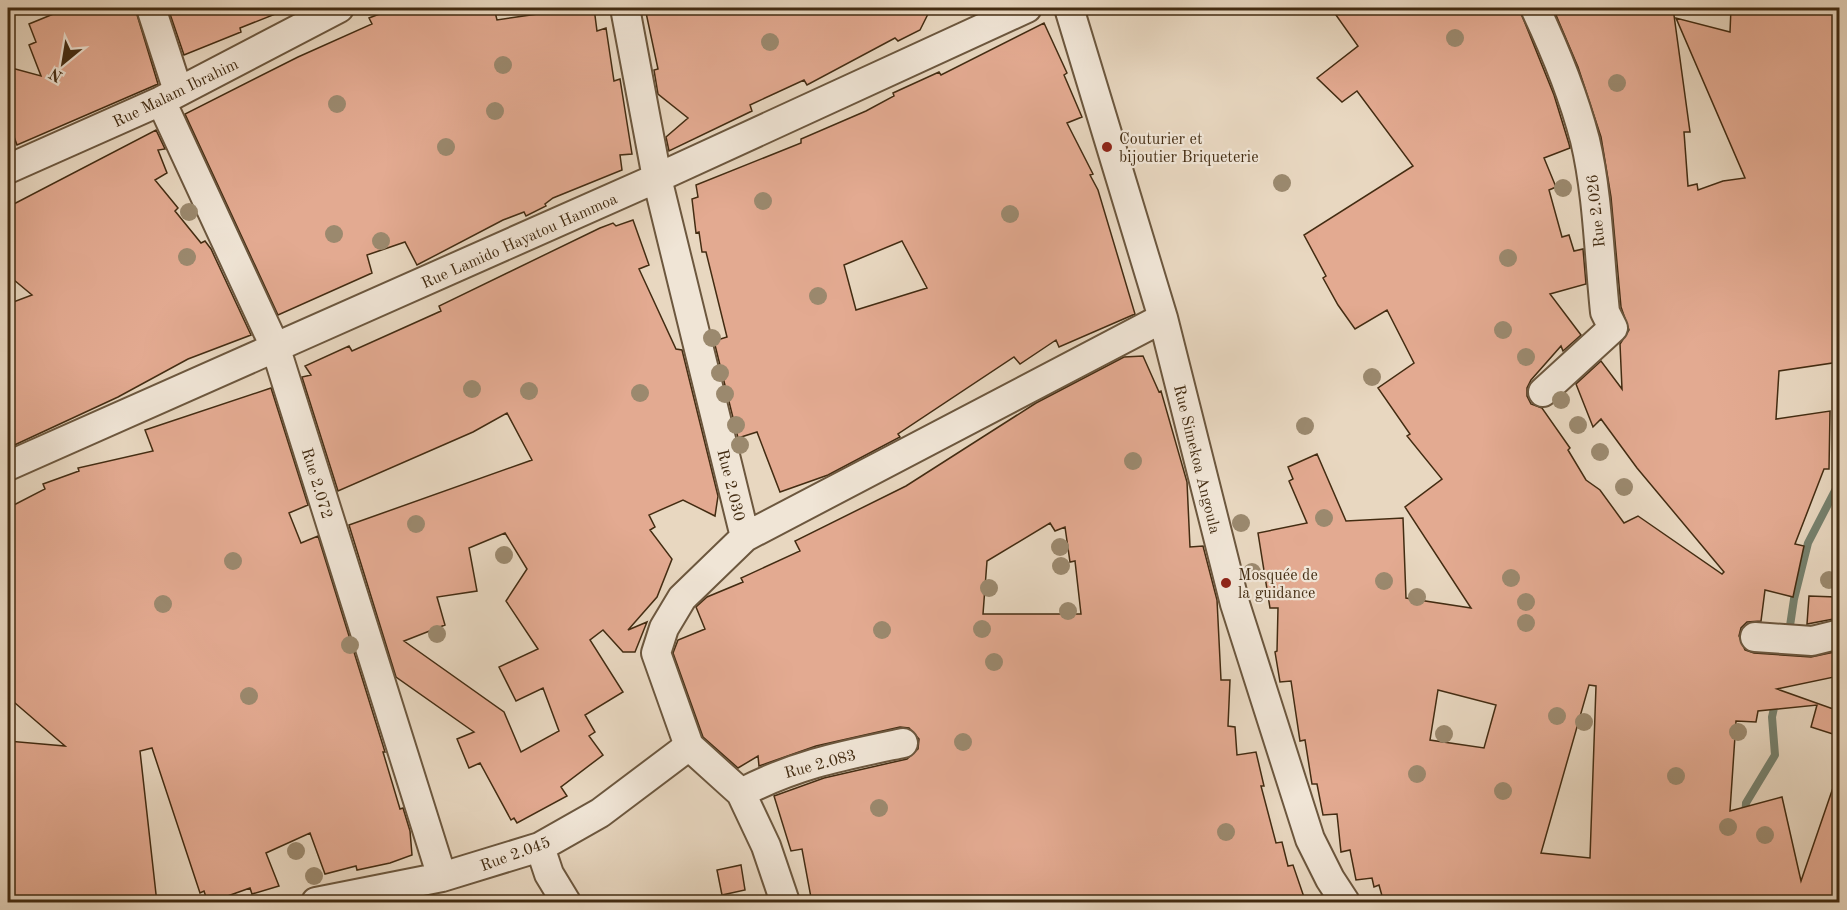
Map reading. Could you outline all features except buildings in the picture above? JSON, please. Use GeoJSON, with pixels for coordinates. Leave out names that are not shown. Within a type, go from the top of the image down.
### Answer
{"type":"FeatureCollection","features":[{"type":"Feature","properties":{"kind":"street","name":"Rue 2.072"},"geometry":{"type":"LineString","coordinates":[[151,8],[169,96],[276,349],[442,877]]}},
{"type":"Feature","properties":{"kind":"street","name":"Rue Malam Ibrahim"},"geometry":{"type":"LineString","coordinates":[[8,169],[169,96],[339,8]]}},
{"type":"Feature","properties":{"kind":"street","name":"Rue 2.030"},"geometry":{"type":"LineString","coordinates":[[626,8],[657,178],[745,537],[682,598],[664,628],[656,653],[689,746],[741,794],[766,846],[785,903]]}},
{"type":"Feature","properties":{"kind":"street","name":"Rue Lamido Hayatou Hammoa"},"geometry":{"type":"LineString","coordinates":[[8,466],[657,178],[1027,8]]}},
{"type":"Feature","properties":{"kind":"street","name":"Rue Simekoa Angoula"},"geometry":{"type":"LineString","coordinates":[[1069,8],[1163,318],[1235,604],[1310,839],[1330,879],[1346,903]]}},
{"type":"Feature","properties":{"kind":"street","name":"Rue 2.026"},"geometry":{"type":"LineString","coordinates":[[1535,8],[1566,79],[1584,139],[1591,174],[1605,312],[1613,328],[1543,392]]}},
{"type":"Feature","properties":{"kind":"street"},"geometry":{"type":"LineString","coordinates":[[745,537],[1163,318]]}},
{"type":"Feature","properties":{"kind":"street"},"geometry":{"type":"LineString","coordinates":[[1755,637],[1812,641],[1839,634]]}},
{"type":"Feature","properties":{"kind":"street","name":"Rue 2.083"},"geometry":{"type":"LineString","coordinates":[[741,794],[778,774],[814,762],[903,743]]}},
{"type":"Feature","properties":{"kind":"street","name":"Rue 2.045"},"geometry":{"type":"LineString","coordinates":[[316,903],[442,877],[540,847],[600,813],[689,746]]}},
{"type":"Feature","properties":{"kind":"street"},"geometry":{"type":"LineString","coordinates":[[540,847],[549,874],[566,903]]}},
{"type":"Feature","properties":{"kind":"waterway"},"geometry":{"type":"LineString","coordinates":[[1784,666],[1794,599],[1808,543],[1840,481]]}},
{"type":"Feature","properties":{"kind":"waterway"},"geometry":{"type":"LineString","coordinates":[[1745,818],[1746,803],[1775,755],[1772,717],[1776,699]]}},
{"type":"Feature","properties":{"kind":"place","name":"Couturier et bijoutier Briqueterie"},"geometry":{"type":"Point","coordinates":[1107,147]}},
{"type":"Feature","properties":{"kind":"place","name":"Mosquée de la guidance"},"geometry":{"type":"Point","coordinates":[1226,583]}}]}
